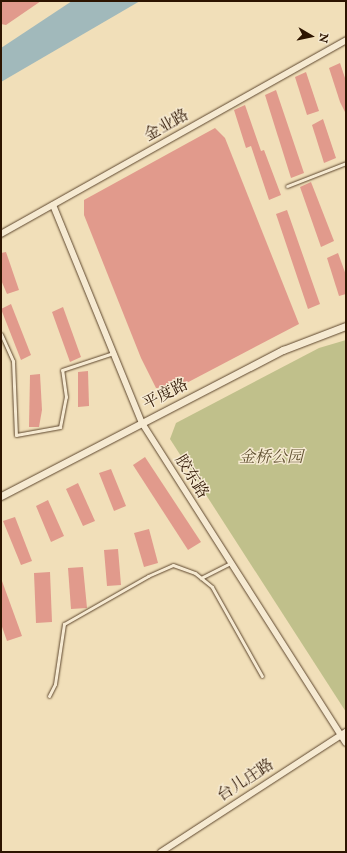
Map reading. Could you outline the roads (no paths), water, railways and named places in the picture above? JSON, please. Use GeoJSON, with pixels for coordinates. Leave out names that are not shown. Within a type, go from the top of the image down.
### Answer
{"type":"FeatureCollection","features":[{"type":"Feature","properties":{"kind":"street","name":"金业路"},"geometry":{"type":"LineString","coordinates":[[1,234],[346,40]]}},
{"type":"Feature","properties":{"kind":"street","name":"胶东路"},"geometry":{"type":"LineString","coordinates":[[53,205],[142,423],[231,563],[344,734],[346,743]]}},
{"type":"Feature","properties":{"kind":"street","name":"平度路"},"geometry":{"type":"LineString","coordinates":[[1,496],[283,350],[346,326]]}},
{"type":"Feature","properties":{"kind":"street","name":"台儿庄路"},"geometry":{"type":"LineString","coordinates":[[161,852],[344,734]]}},
{"type":"Feature","properties":{"kind":"lane"},"geometry":{"type":"LineString","coordinates":[[287,186],[346,162]]}},
{"type":"Feature","properties":{"kind":"lane"},"geometry":{"type":"LineString","coordinates":[[1,334],[13,361],[16,435],[60,427],[66,398],[62,370],[113,353]]}},
{"type":"Feature","properties":{"kind":"lane"},"geometry":{"type":"LineString","coordinates":[[201,578],[231,563]]}},
{"type":"Feature","properties":{"kind":"lane"},"geometry":{"type":"LineString","coordinates":[[49,696],[55,684],[64,624],[148,576],[173,565],[196,573],[212,587],[262,676]]}},
{"type":"Feature","properties":{"kind":"water"},"geometry":{"type":"Polygon","coordinates":[[[72,1],[140,1],[1,82],[1,48],[72,1]]]}},
{"type":"Feature","properties":{"kind":"park label","name":"金桥公园"},"geometry":{"type":"Point","coordinates":[271,458]}}]}
